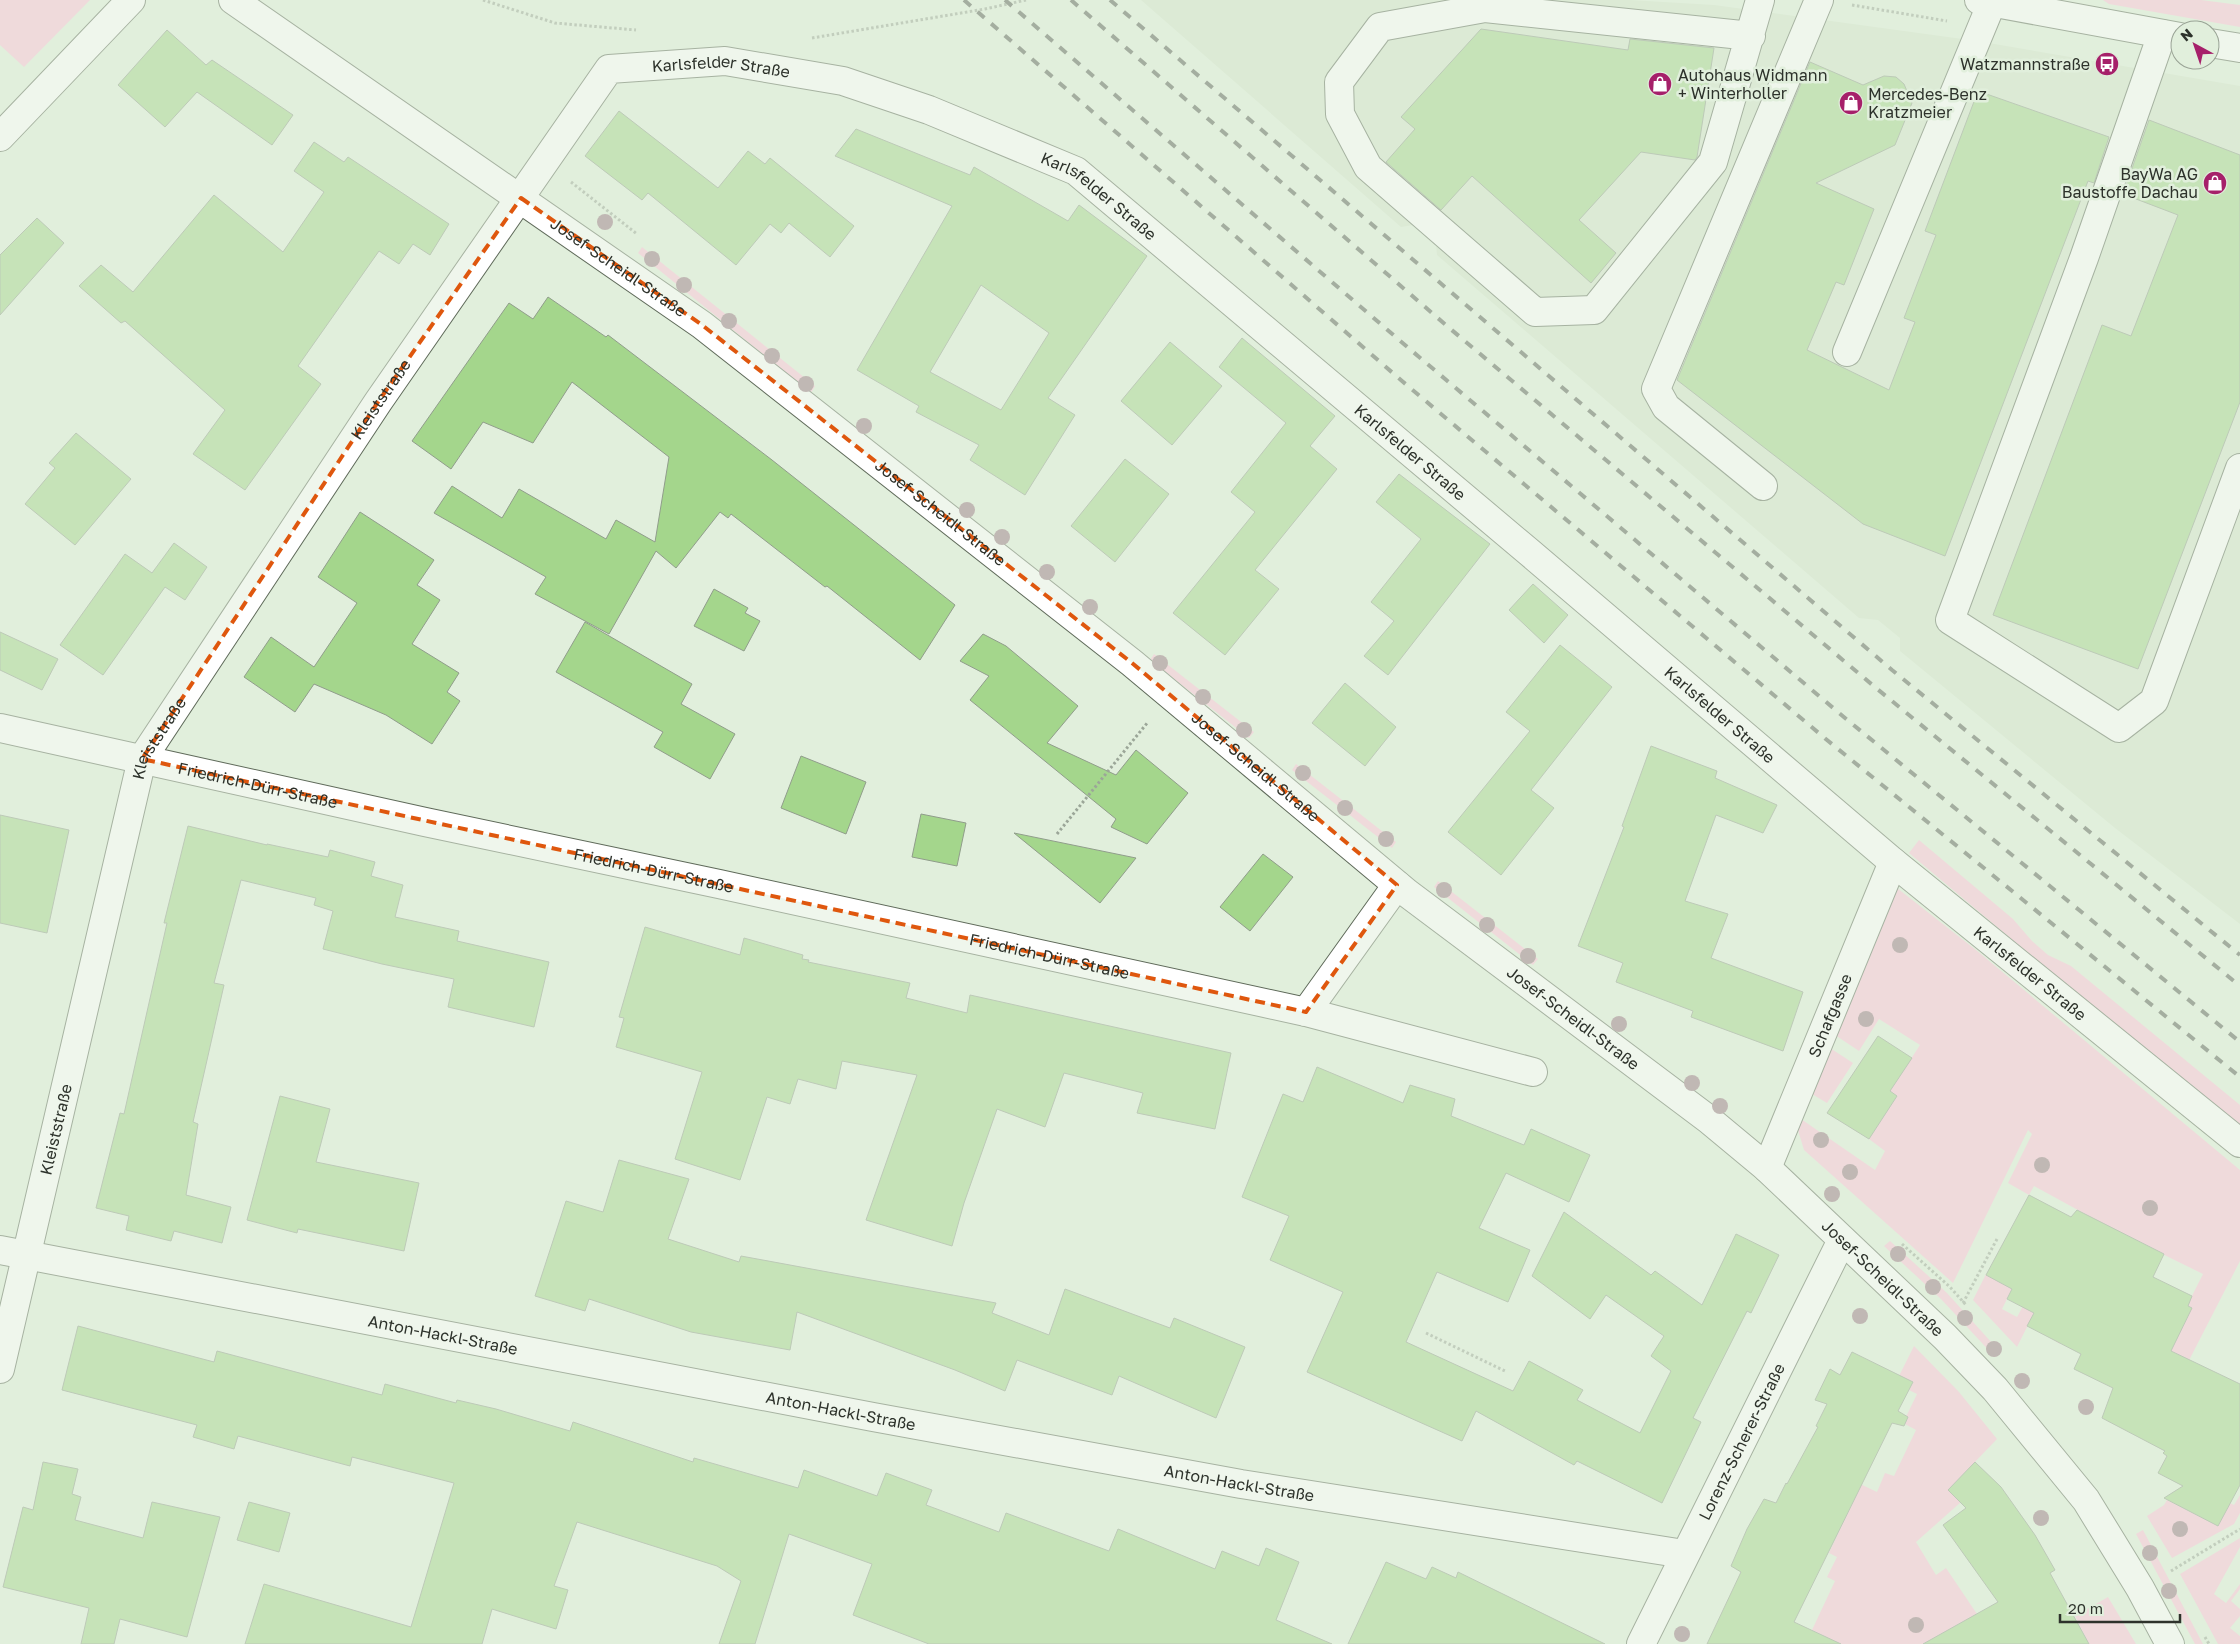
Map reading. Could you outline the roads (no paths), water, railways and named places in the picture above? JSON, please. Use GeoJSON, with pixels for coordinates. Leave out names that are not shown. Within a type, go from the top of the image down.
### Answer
{"type":"FeatureCollection","features":[{"type":"Feature","properties":{"kind":"street"},"geometry":{"type":"LineString","coordinates":[[0,137],[131,0]]}},
{"type":"Feature","properties":{"kind":"street","name":"Josef-Scheidl-Straße"},"geometry":{"type":"LineString","coordinates":[[233,0],[702,325],[1132,663],[1397,885],[1708,1119],[1767,1168],[1945,1337],[1995,1389],[2086,1500],[2140,1588],[2170,1644]]}},
{"type":"Feature","properties":{"kind":"street"},"geometry":{"type":"LineString","coordinates":[[1751,36],[1485,8],[1380,27],[1339,82],[1340,114],[1368,167],[1535,312],[1594,310],[1713,162],[1751,36],[1760,0]]}},
{"type":"Feature","properties":{"kind":"street"},"geometry":{"type":"LineString","coordinates":[[1763,486],[1666,407],[1656,389],[1819,0]]}},
{"type":"Feature","properties":{"kind":"street"},"geometry":{"type":"LineString","coordinates":[[1847,352],[1988,1],[2170,36]]}},
{"type":"Feature","properties":{"kind":"street"},"geometry":{"type":"LineString","coordinates":[[2170,39],[2084,258],[1950,620],[2119,728],[2154,701],[2240,468]]}},
{"type":"Feature","properties":{"kind":"street"},"geometry":{"type":"LineString","coordinates":[[2220,45],[2240,48]]}},
{"type":"Feature","properties":{"kind":"street","name":"Karlsfelder Straße"},"geometry":{"type":"LineString","coordinates":[[521,198],[609,68],[725,61],[843,81],[928,110],[1076,171],[1529,552],[1893,862],[2240,1143]]}},
{"type":"Feature","properties":{"kind":"street","name":"Kleiststraße"},"geometry":{"type":"LineString","coordinates":[[0,1369],[142,759],[378,402],[521,198]]}},
{"type":"Feature","properties":{"kind":"street","name":"Friedrich-Dürr-Straße"},"geometry":{"type":"LineString","coordinates":[[0,728],[425,822],[1306,1012],[1533,1072]]}},
{"type":"Feature","properties":{"kind":"street","name":"Schafgasse"},"geometry":{"type":"LineString","coordinates":[[1767,1168],[1893,862]]}},
{"type":"Feature","properties":{"kind":"street"},"geometry":{"type":"LineString","coordinates":[[1306,1012],[1397,885]]}},
{"type":"Feature","properties":{"kind":"street","name":"Lorenz-Scherer-Straße"},"geometry":{"type":"LineString","coordinates":[[1641,1644],[1684,1554],[1842,1240]]}},
{"type":"Feature","properties":{"kind":"street","name":"Anton-Hackl-Straße"},"geometry":{"type":"LineString","coordinates":[[0,1250],[863,1416],[1231,1482],[1684,1554]]}},
{"type":"Feature","properties":{"kind":"railway"},"geometry":{"type":"LineString","coordinates":[[964,0],[1402,381],[1827,740],[2240,1077]]}},
{"type":"Feature","properties":{"kind":"railway"},"geometry":{"type":"LineString","coordinates":[[1005,0],[1405,345],[1845,718],[2240,1042]]}},
{"type":"Feature","properties":{"kind":"railway"},"geometry":{"type":"LineString","coordinates":[[1071,0],[1447,326],[1876,688],[2240,986]]}},
{"type":"Feature","properties":{"kind":"railway"},"geometry":{"type":"LineString","coordinates":[[1110,0],[1892,670],[2240,955]]}},
{"type":"Feature","properties":{"kind":"place","name":"Watzmannstraße"},"geometry":{"type":"Point","coordinates":[2107,64]}},
{"type":"Feature","properties":{"kind":"place","name":"Autohaus Widmann + Winterholler"},"geometry":{"type":"Point","coordinates":[1660,84]}},
{"type":"Feature","properties":{"kind":"place","name":"Mercedes-Benz Kratzmeier"},"geometry":{"type":"Point","coordinates":[1851,103]}},
{"type":"Feature","properties":{"kind":"place","name":"BayWa AG Baustoffe Dachau"},"geometry":{"type":"Point","coordinates":[2215,183]}}]}
